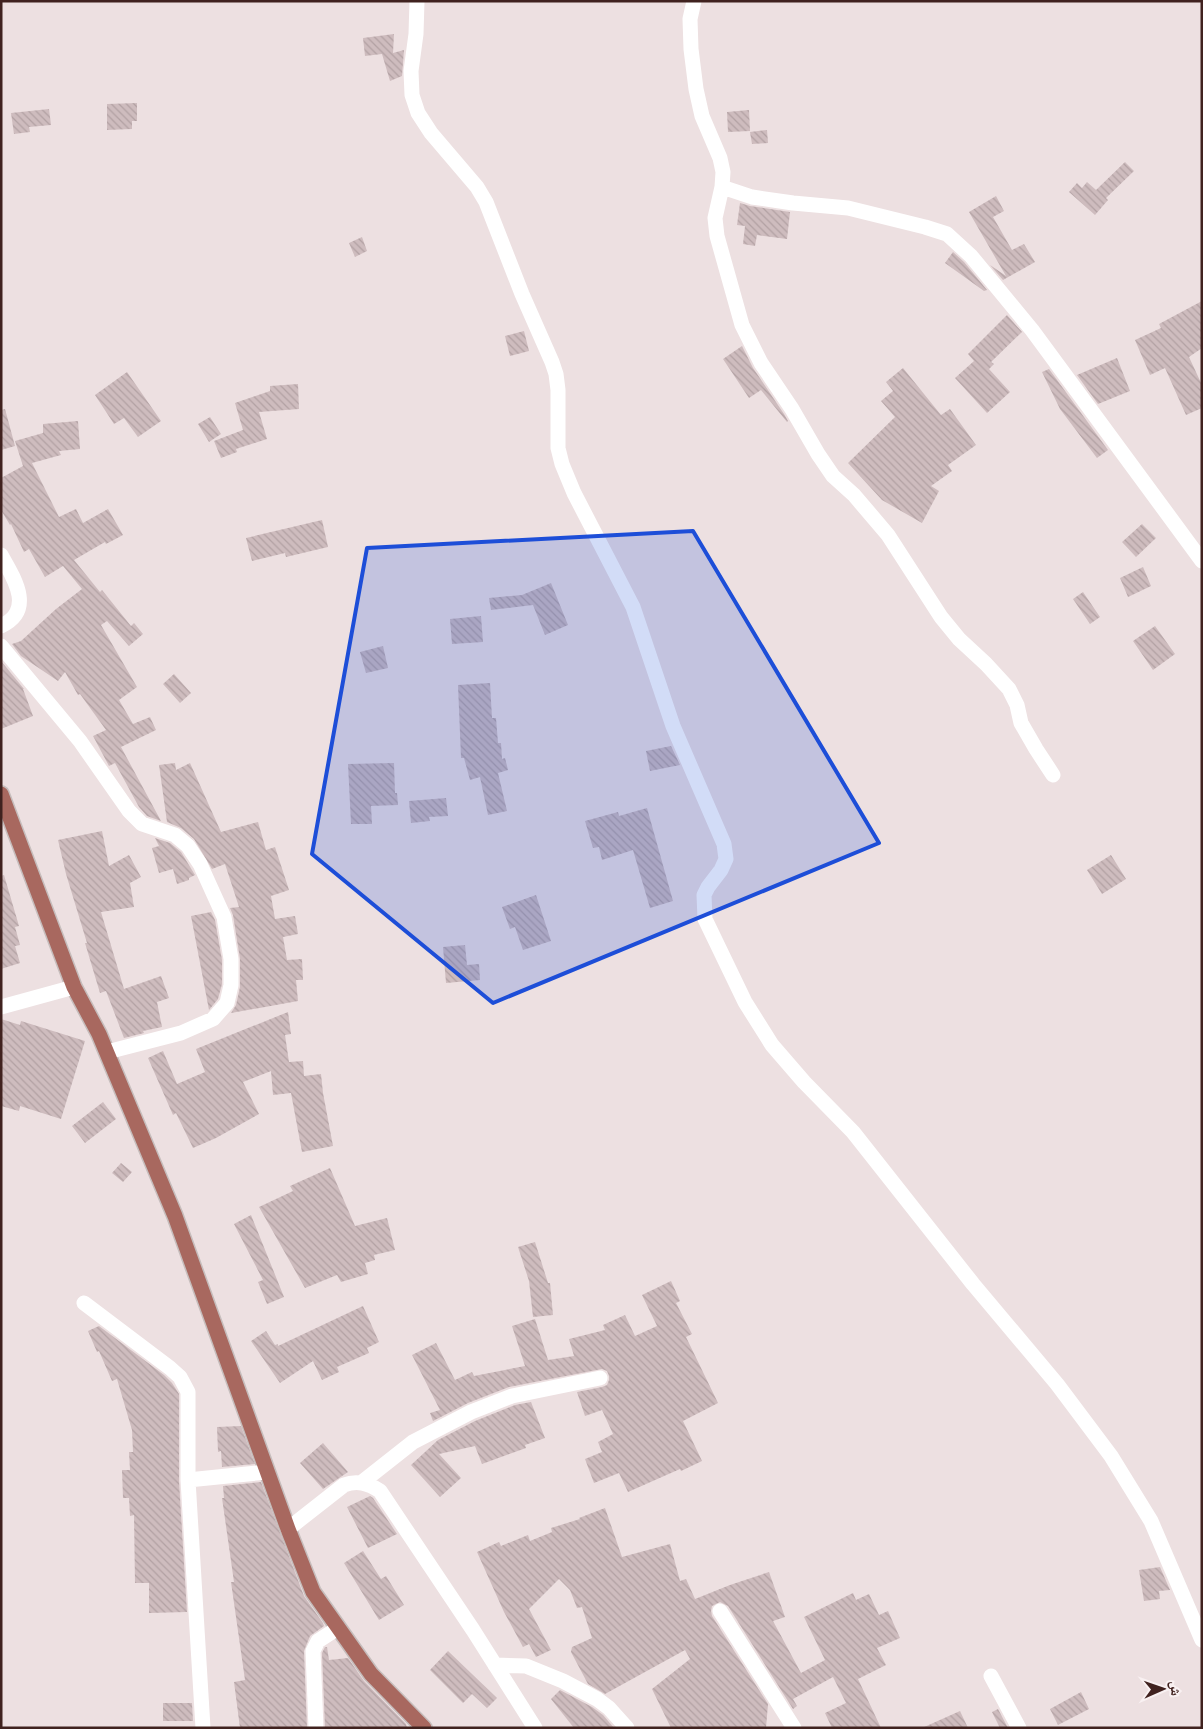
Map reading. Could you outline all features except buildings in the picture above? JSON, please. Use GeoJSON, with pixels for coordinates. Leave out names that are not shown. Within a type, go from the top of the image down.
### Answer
{"type":"FeatureCollection","features":[{"type":"Feature","properties":{"kind":"main road"},"geometry":{"type":"LineString","coordinates":[[1,794],[74,987],[106,1052],[175,1216],[312,1592],[371,1674],[424,1728]]}},
{"type":"Feature","properties":{"kind":"street"},"geometry":{"type":"LineString","coordinates":[[417,1],[416,34],[411,71],[412,95],[418,113],[431,133],[477,187],[486,202],[522,294],[552,362],[558,390],[558,448],[562,464],[574,494],[633,608],[672,726],[724,844],[726,859],[704,895],[705,918],[744,1002],[772,1045],[804,1082],[853,1132],[973,1284],[1057,1384],[1112,1456],[1151,1521],[1202,1640]]}},
{"type":"Feature","properties":{"kind":"street"},"geometry":{"type":"LineString","coordinates":[[694,1],[690,19],[691,49],[696,89],[702,116],[720,158],[723,172],[722,187],[715,218],[717,236],[742,325],[761,363],[792,408],[818,454],[834,476],[854,495],[888,535],[941,617],[959,639],[1009,689],[1021,723],[1053,775]]}},
{"type":"Feature","properties":{"kind":"street"},"geometry":{"type":"LineString","coordinates":[[722,187],[752,197],[848,208],[946,234],[970,256],[1032,330],[1202,561]]}},
{"type":"Feature","properties":{"kind":"street"},"geometry":{"type":"LineString","coordinates":[[1,555],[19,591],[20,604],[16,615],[1,626]]}},
{"type":"Feature","properties":{"kind":"street"},"geometry":{"type":"LineString","coordinates":[[1,646],[80,740],[129,811],[142,824],[175,835],[188,846],[200,864],[224,917],[231,959],[231,986],[227,1003],[214,1020],[181,1033],[106,1052]]}},
{"type":"Feature","properties":{"kind":"street"},"geometry":{"type":"LineString","coordinates":[[1,1007],[74,987]]}},
{"type":"Feature","properties":{"kind":"street"},"geometry":{"type":"LineString","coordinates":[[84,1303],[170,1368],[180,1377],[188,1392],[188,1480],[203,1728]]}},
{"type":"Feature","properties":{"kind":"street"},"geometry":{"type":"LineString","coordinates":[[361,1482],[413,1442],[471,1412],[512,1396],[600,1378]]}},
{"type":"Feature","properties":{"kind":"street"},"geometry":{"type":"LineString","coordinates":[[188,1480],[267,1472]]}},
{"type":"Feature","properties":{"kind":"street"},"geometry":{"type":"LineString","coordinates":[[288,1529],[344,1485],[352,1482],[361,1482],[380,1491],[535,1728]]}},
{"type":"Feature","properties":{"kind":"street"},"geometry":{"type":"LineString","coordinates":[[720,1610],[794,1728]]}},
{"type":"Feature","properties":{"kind":"street"},"geometry":{"type":"LineString","coordinates":[[316,1728],[312,1651],[318,1641],[338,1628]]}},
{"type":"Feature","properties":{"kind":"street"},"geometry":{"type":"LineString","coordinates":[[495,1665],[526,1666],[563,1681],[597,1699],[627,1728]]}},
{"type":"Feature","properties":{"kind":"street"},"geometry":{"type":"LineString","coordinates":[[991,1676],[1019,1728]]}},
{"type":"Feature","properties":{"kind":"highlighted area"},"geometry":{"type":"Polygon","coordinates":[[[693,531],[879,843],[493,1003],[312,854],[367,548],[693,531]]]}}]}
